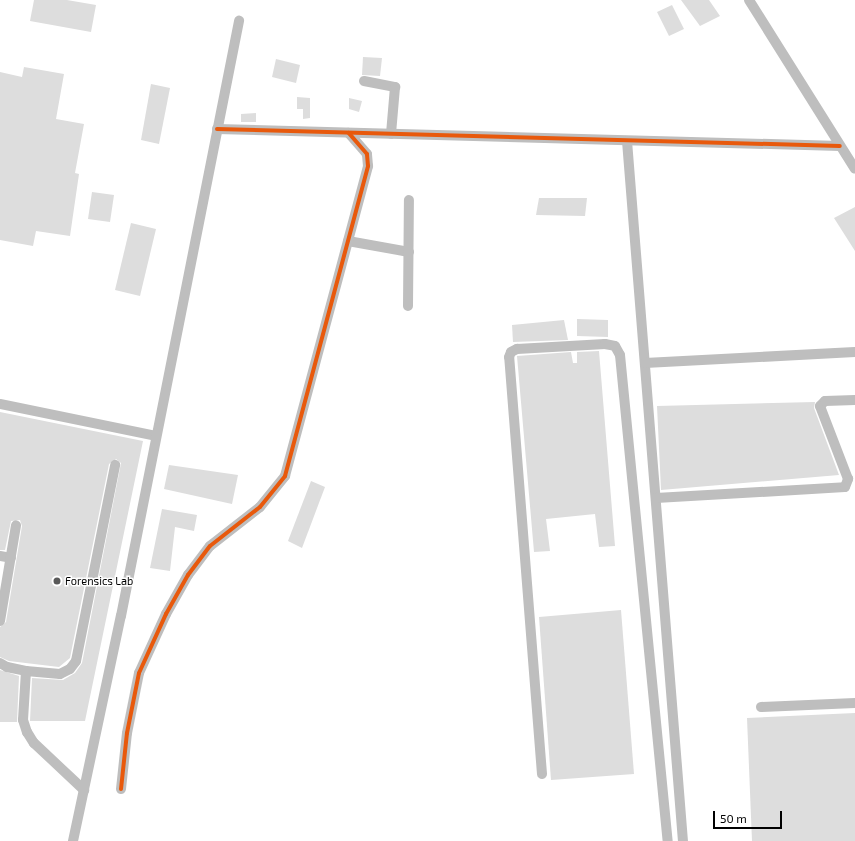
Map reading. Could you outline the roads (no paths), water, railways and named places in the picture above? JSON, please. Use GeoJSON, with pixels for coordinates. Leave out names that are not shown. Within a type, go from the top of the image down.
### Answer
{"type":"FeatureCollection","features":[{"type":"Feature","properties":{"kind":"street"},"geometry":{"type":"LineString","coordinates":[[749,0],[855,169]]}},
{"type":"Feature","properties":{"kind":"street"},"geometry":{"type":"LineString","coordinates":[[73,841],[239,21]]}},
{"type":"Feature","properties":{"kind":"street"},"geometry":{"type":"LineString","coordinates":[[364,81],[394,85],[391,134]]}},
{"type":"Feature","properties":{"kind":"street"},"geometry":{"type":"LineString","coordinates":[[217,128],[840,146]]}},
{"type":"Feature","properties":{"kind":"street"},"geometry":{"type":"LineString","coordinates":[[121,789],[127,733],[139,673],[166,614],[188,575],[210,546],[260,507],[285,476],[369,160],[367,154],[349,133]]}},
{"type":"Feature","properties":{"kind":"street"},"geometry":{"type":"LineString","coordinates":[[627,141],[683,841]]}},
{"type":"Feature","properties":{"kind":"street"},"geometry":{"type":"LineString","coordinates":[[408,306],[409,200]]}},
{"type":"Feature","properties":{"kind":"street"},"geometry":{"type":"LineString","coordinates":[[348,241],[409,252]]}},
{"type":"Feature","properties":{"kind":"street"},"geometry":{"type":"LineString","coordinates":[[542,774],[509,358],[511,352],[517,349],[605,344],[615,346],[620,355],[668,841]]}},
{"type":"Feature","properties":{"kind":"street"},"geometry":{"type":"LineString","coordinates":[[645,363],[855,352]]}},
{"type":"Feature","properties":{"kind":"street"},"geometry":{"type":"LineString","coordinates":[[656,498],[845,487],[848,479],[820,406],[825,401],[855,400]]}},
{"type":"Feature","properties":{"kind":"street"},"geometry":{"type":"LineString","coordinates":[[0,404],[156,436]]}},
{"type":"Feature","properties":{"kind":"street"},"geometry":{"type":"LineString","coordinates":[[0,663],[7,667],[26,671],[60,674],[70,669],[76,661],[114,465]]}},
{"type":"Feature","properties":{"kind":"street"},"geometry":{"type":"LineString","coordinates":[[0,621],[16,525]]}},
{"type":"Feature","properties":{"kind":"street"},"geometry":{"type":"LineString","coordinates":[[0,556],[11,558]]}},
{"type":"Feature","properties":{"kind":"street"},"geometry":{"type":"LineString","coordinates":[[26,671],[23,720],[27,732],[34,743],[84,790]]}},
{"type":"Feature","properties":{"kind":"street"},"geometry":{"type":"LineString","coordinates":[[761,707],[855,703]]}},
{"type":"Feature","properties":{"kind":"place","name":"Forensics Lab"},"geometry":{"type":"Point","coordinates":[57,581]}}]}
